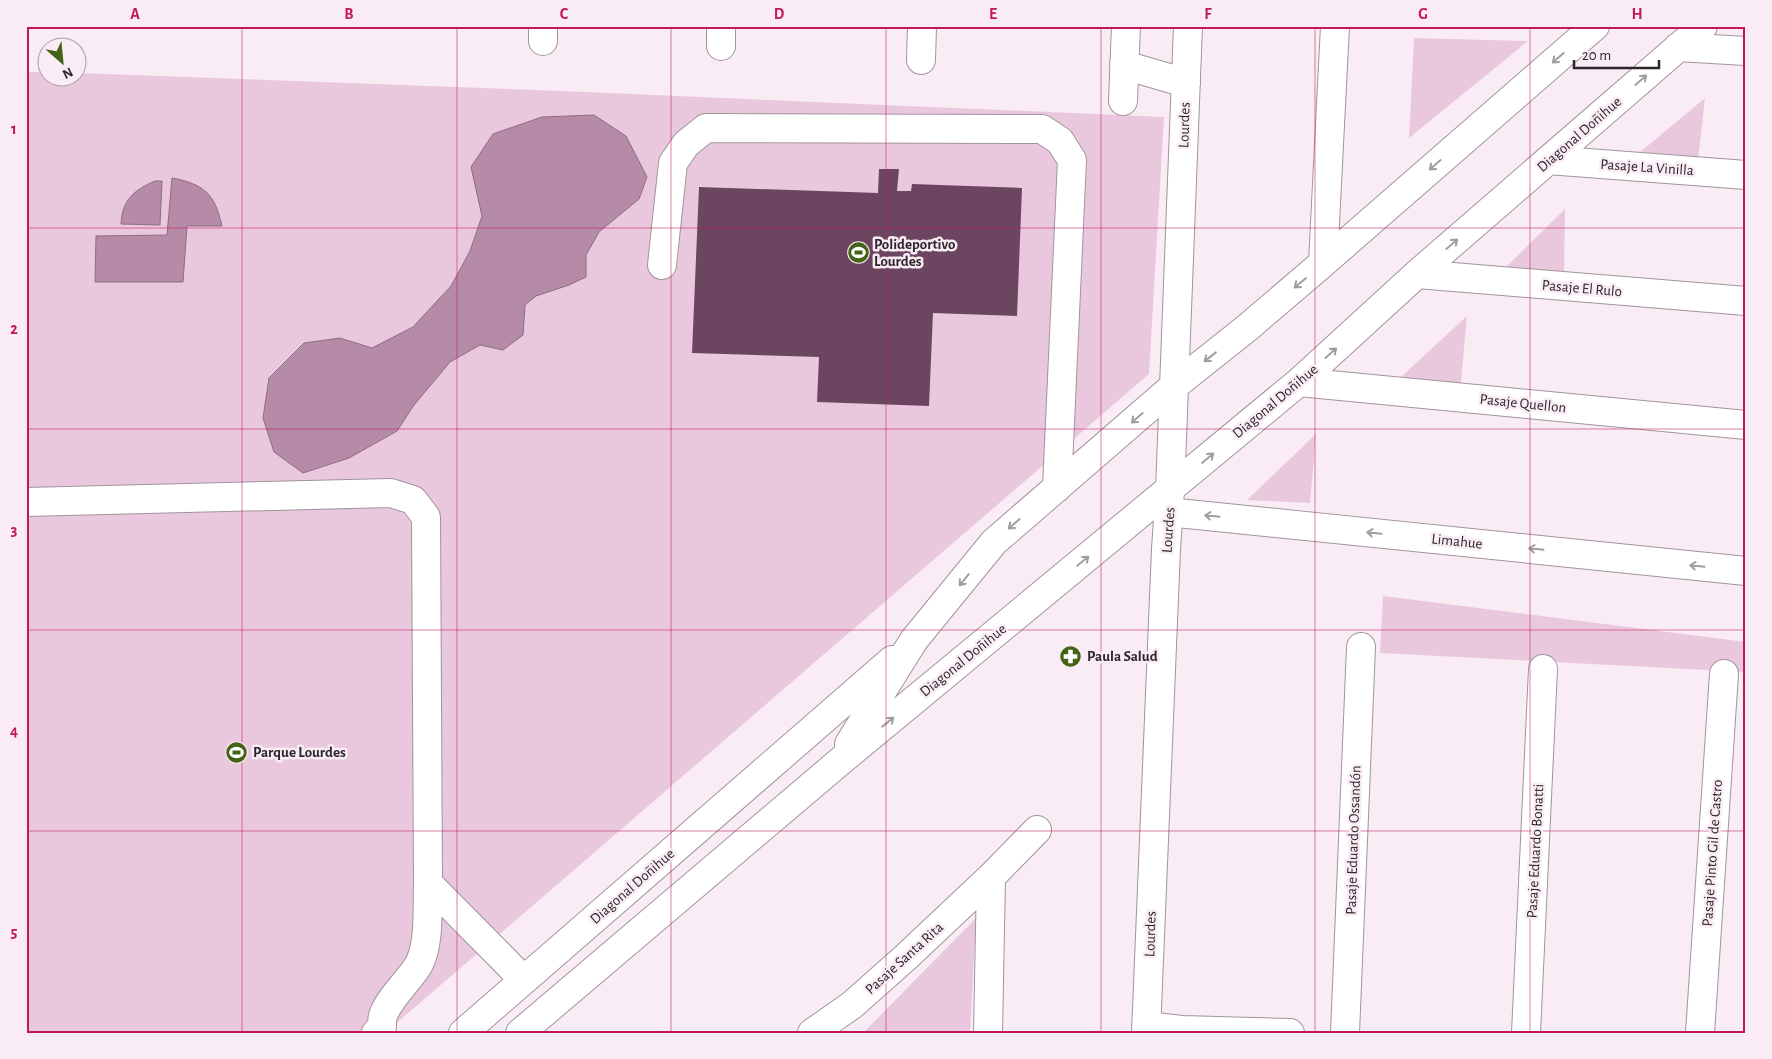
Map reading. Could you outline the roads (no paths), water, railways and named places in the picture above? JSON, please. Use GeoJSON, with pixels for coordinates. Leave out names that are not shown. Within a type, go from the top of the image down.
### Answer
{"type":"FeatureCollection","features":[{"type":"Feature","properties":{"kind":"street"},"geometry":{"type":"LineString","coordinates":[[921,60],[922,26]]}},
{"type":"Feature","properties":{"kind":"street"},"geometry":{"type":"LineString","coordinates":[[1123,101],[1126,26]]}},
{"type":"Feature","properties":{"kind":"street","name":"Lourdes"},"geometry":{"type":"LineString","coordinates":[[1146,1029],[1188,26]]}},
{"type":"Feature","properties":{"kind":"street"},"geometry":{"type":"LineString","coordinates":[[1323,263],[1335,26]]}},
{"type":"Feature","properties":{"kind":"street","name":"Diagonal Doñihue"},"geometry":{"type":"LineString","coordinates":[[837,764],[914,640],[994,542],[1174,386],[1247,328],[1323,263],[1594,26]]}},
{"type":"Feature","properties":{"kind":"street","name":"Diagonal Doñihue"},"geometry":{"type":"LineString","coordinates":[[520,1033],[837,764],[1169,501],[1418,274],[1703,26]]}},
{"type":"Feature","properties":{"kind":"street"},"geometry":{"type":"LineString","coordinates":[[1678,48],[1746,51]]}},
{"type":"Feature","properties":{"kind":"street"},"geometry":{"type":"LineString","coordinates":[[1124,66],[1186,83]]}},
{"type":"Feature","properties":{"kind":"street"},"geometry":{"type":"LineString","coordinates":[[662,265],[673,163],[686,144],[706,128],[1042,129],[1060,141],[1072,160],[1057,488]]}},
{"type":"Feature","properties":{"kind":"street","name":"Pasaje La Vinilla"},"geometry":{"type":"LineString","coordinates":[[1548,160],[1746,174]]}},
{"type":"Feature","properties":{"kind":"street","name":"Pasaje El Rulo"},"geometry":{"type":"LineString","coordinates":[[1418,274],[1746,301]]}},
{"type":"Feature","properties":{"kind":"street","name":"Pasaje Quellon"},"geometry":{"type":"LineString","coordinates":[[1299,382],[1746,425]]}},
{"type":"Feature","properties":{"kind":"street"},"geometry":{"type":"LineString","coordinates":[[26,502],[391,493],[413,500],[426,517],[428,883],[423,953],[418,964],[383,1016],[381,1031]]}},
{"type":"Feature","properties":{"kind":"street","name":"Limahue"},"geometry":{"type":"LineString","coordinates":[[1169,501],[1746,571]]}},
{"type":"Feature","properties":{"kind":"street","name":"Diagonal Doñihue"},"geometry":{"type":"LineString","coordinates":[[463,1033],[914,640]]}},
{"type":"Feature","properties":{"kind":"street","name":"Pasaje Eduardo Ossandón"},"geometry":{"type":"LineString","coordinates":[[1345,1033],[1361,647]]}},
{"type":"Feature","properties":{"kind":"street","name":"Pasaje Eduardo Bonatti"},"geometry":{"type":"LineString","coordinates":[[1526,1033],[1543,669]]}},
{"type":"Feature","properties":{"kind":"street","name":"Pasaje Pinto Gil de Castro"},"geometry":{"type":"LineString","coordinates":[[1700,1033],[1724,674]]}},
{"type":"Feature","properties":{"kind":"street","name":"Pasaje Santa Rita"},"geometry":{"type":"LineString","coordinates":[[812,1033],[852,1005],[991,877],[1037,830]]}},
{"type":"Feature","properties":{"kind":"street"},"geometry":{"type":"LineString","coordinates":[[988,1033],[991,877]]}},
{"type":"Feature","properties":{"kind":"street"},"geometry":{"type":"LineString","coordinates":[[428,883],[524,980]]}},
{"type":"Feature","properties":{"kind":"street"},"geometry":{"type":"LineString","coordinates":[[487,1012],[506,1033]]}},
{"type":"Feature","properties":{"kind":"street"},"geometry":{"type":"LineString","coordinates":[[1146,1029],[1290,1033]]}},
{"type":"Feature","properties":{"kind":"place","name":"Polideportivo Lourdes"},"geometry":{"type":"Point","coordinates":[858,253]}},
{"type":"Feature","properties":{"kind":"place","name":"Paula Salud"},"geometry":{"type":"Point","coordinates":[1071,656]}},
{"type":"Feature","properties":{"kind":"place","name":"Parque Lourdes"},"geometry":{"type":"Point","coordinates":[237,752]}}]}
